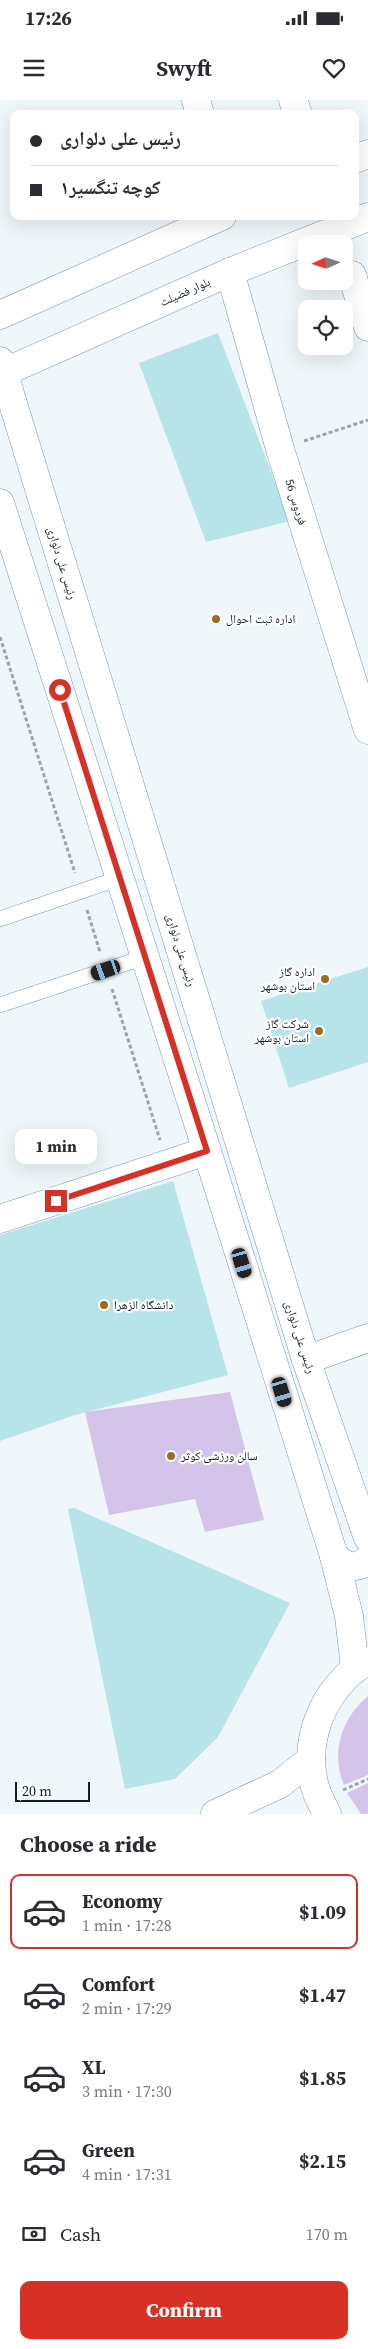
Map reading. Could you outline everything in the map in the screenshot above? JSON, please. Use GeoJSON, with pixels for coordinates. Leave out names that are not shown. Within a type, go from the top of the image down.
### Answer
{"type":"FeatureCollection","features":[{"type":"Feature","properties":{"kind":"main road","name":"بلوار فضیلت"},"geometry":{"type":"LineString","coordinates":[[1,369],[230,272],[368,217]]}},
{"type":"Feature","properties":{"kind":"main road"},"geometry":{"type":"LineString","coordinates":[[0,315],[213,220]]}},
{"type":"Feature","properties":{"kind":"main road","name":"فردوس 56"},"geometry":{"type":"LineString","coordinates":[[230,272],[280,449],[368,730]]}},
{"type":"Feature","properties":{"kind":"main road"},"geometry":{"type":"LineString","coordinates":[[353,278],[368,327]]}},
{"type":"Feature","properties":{"kind":"main road","name":"رئیس علی دلواری"},"geometry":{"type":"LineString","coordinates":[[1,369],[306,1360],[368,1538]]}},
{"type":"Feature","properties":{"kind":"main road"},"geometry":{"type":"LineString","coordinates":[[0,503],[334,1556],[362,1664],[329,1696],[315,1726],[311,1759],[316,1792],[335,1805]]}},
{"type":"Feature","properties":{"kind":"main road"},"geometry":{"type":"LineString","coordinates":[[0,1219],[207,1151]]}},
{"type":"Feature","properties":{"kind":"main road"},"geometry":{"type":"LineString","coordinates":[[306,1360],[368,1338]]}},
{"type":"Feature","properties":{"kind":"main road"},"geometry":{"type":"LineString","coordinates":[[334,1556],[343,1564],[352,1567],[363,1564],[368,1560]]}},
{"type":"Feature","properties":{"kind":"main road"},"geometry":{"type":"LineString","coordinates":[[215,1814],[280,1784],[311,1759]]}},
{"type":"Feature","properties":{"kind":"lane"},"geometry":{"type":"LineString","coordinates":[[0,919],[120,878]]}},
{"type":"Feature","properties":{"kind":"lane"},"geometry":{"type":"LineString","coordinates":[[0,1006],[145,957]]}},
{"type":"Feature","properties":{"kind":"path"},"geometry":{"type":"LineString","coordinates":[[280,449],[368,420]]}},
{"type":"Feature","properties":{"kind":"path"},"geometry":{"type":"LineString","coordinates":[[341,1790],[368,1779]]}},
{"type":"Feature","properties":{"kind":"path"},"geometry":{"type":"LineString","coordinates":[[335,1805],[341,1790],[338,1783]]}},
{"type":"Feature","properties":{"kind":"shaded area","name":"سالن ورزشی کوثر"},"geometry":{"type":"Polygon","coordinates":[[[230,1392],[264,1520],[205,1532],[195,1499],[109,1515],[85,1412],[230,1392]]]}},
{"type":"Feature","properties":{"kind":"shaded area"},"geometry":{"type":"Polygon","coordinates":[[[368,1696],[368,1775],[344,1785],[338,1760],[341,1736],[351,1715],[368,1696]]]}},
{"type":"Feature","properties":{"kind":"shaded area"},"geometry":{"type":"Polygon","coordinates":[[[368,1783],[368,1814],[361,1814],[347,1793],[368,1783]]]}},
{"type":"Feature","properties":{"kind":"building"},"geometry":{"type":"Polygon","coordinates":[[[218,333],[290,521],[206,542],[139,363],[218,333]]]}},
{"type":"Feature","properties":{"kind":"building","name":"شرکت گاز استان بوشهر"},"geometry":{"type":"Polygon","coordinates":[[[368,967],[368,1062],[289,1088],[261,1001],[368,967]]]}},
{"type":"Feature","properties":{"kind":"building","name":"دانشگاه الزهرا"},"geometry":{"type":"Polygon","coordinates":[[[173,1181],[228,1375],[75,1415],[0,1441],[0,1235],[173,1181]]]}},
{"type":"Feature","properties":{"kind":"building"},"geometry":{"type":"Polygon","coordinates":[[[74,1508],[290,1603],[218,1737],[175,1779],[125,1789],[68,1509],[74,1508]]]}},
{"type":"Feature","properties":{"kind":"place","name":"اداره ثبت احوال"},"geometry":{"type":"Point","coordinates":[216,619]}},
{"type":"Feature","properties":{"kind":"place","name":"اداره گاز استان بوشهر"},"geometry":{"type":"Point","coordinates":[325,979]}},
{"type":"Feature","properties":{"kind":"place","name":"شرکت گاز استان بوشهر"},"geometry":{"type":"Point","coordinates":[319,1031]}},
{"type":"Feature","properties":{"kind":"place","name":"دانشگاه الزهرا"},"geometry":{"type":"Point","coordinates":[104,1305]}},
{"type":"Feature","properties":{"kind":"place","name":"سالن ورزشی کوثر"},"geometry":{"type":"Point","coordinates":[171,1456]}},
{"type":"Feature","properties":{"kind":"route"},"geometry":{"type":"LineString","coordinates":[[56,1201],[207,1151],[60,690]]}}]}
